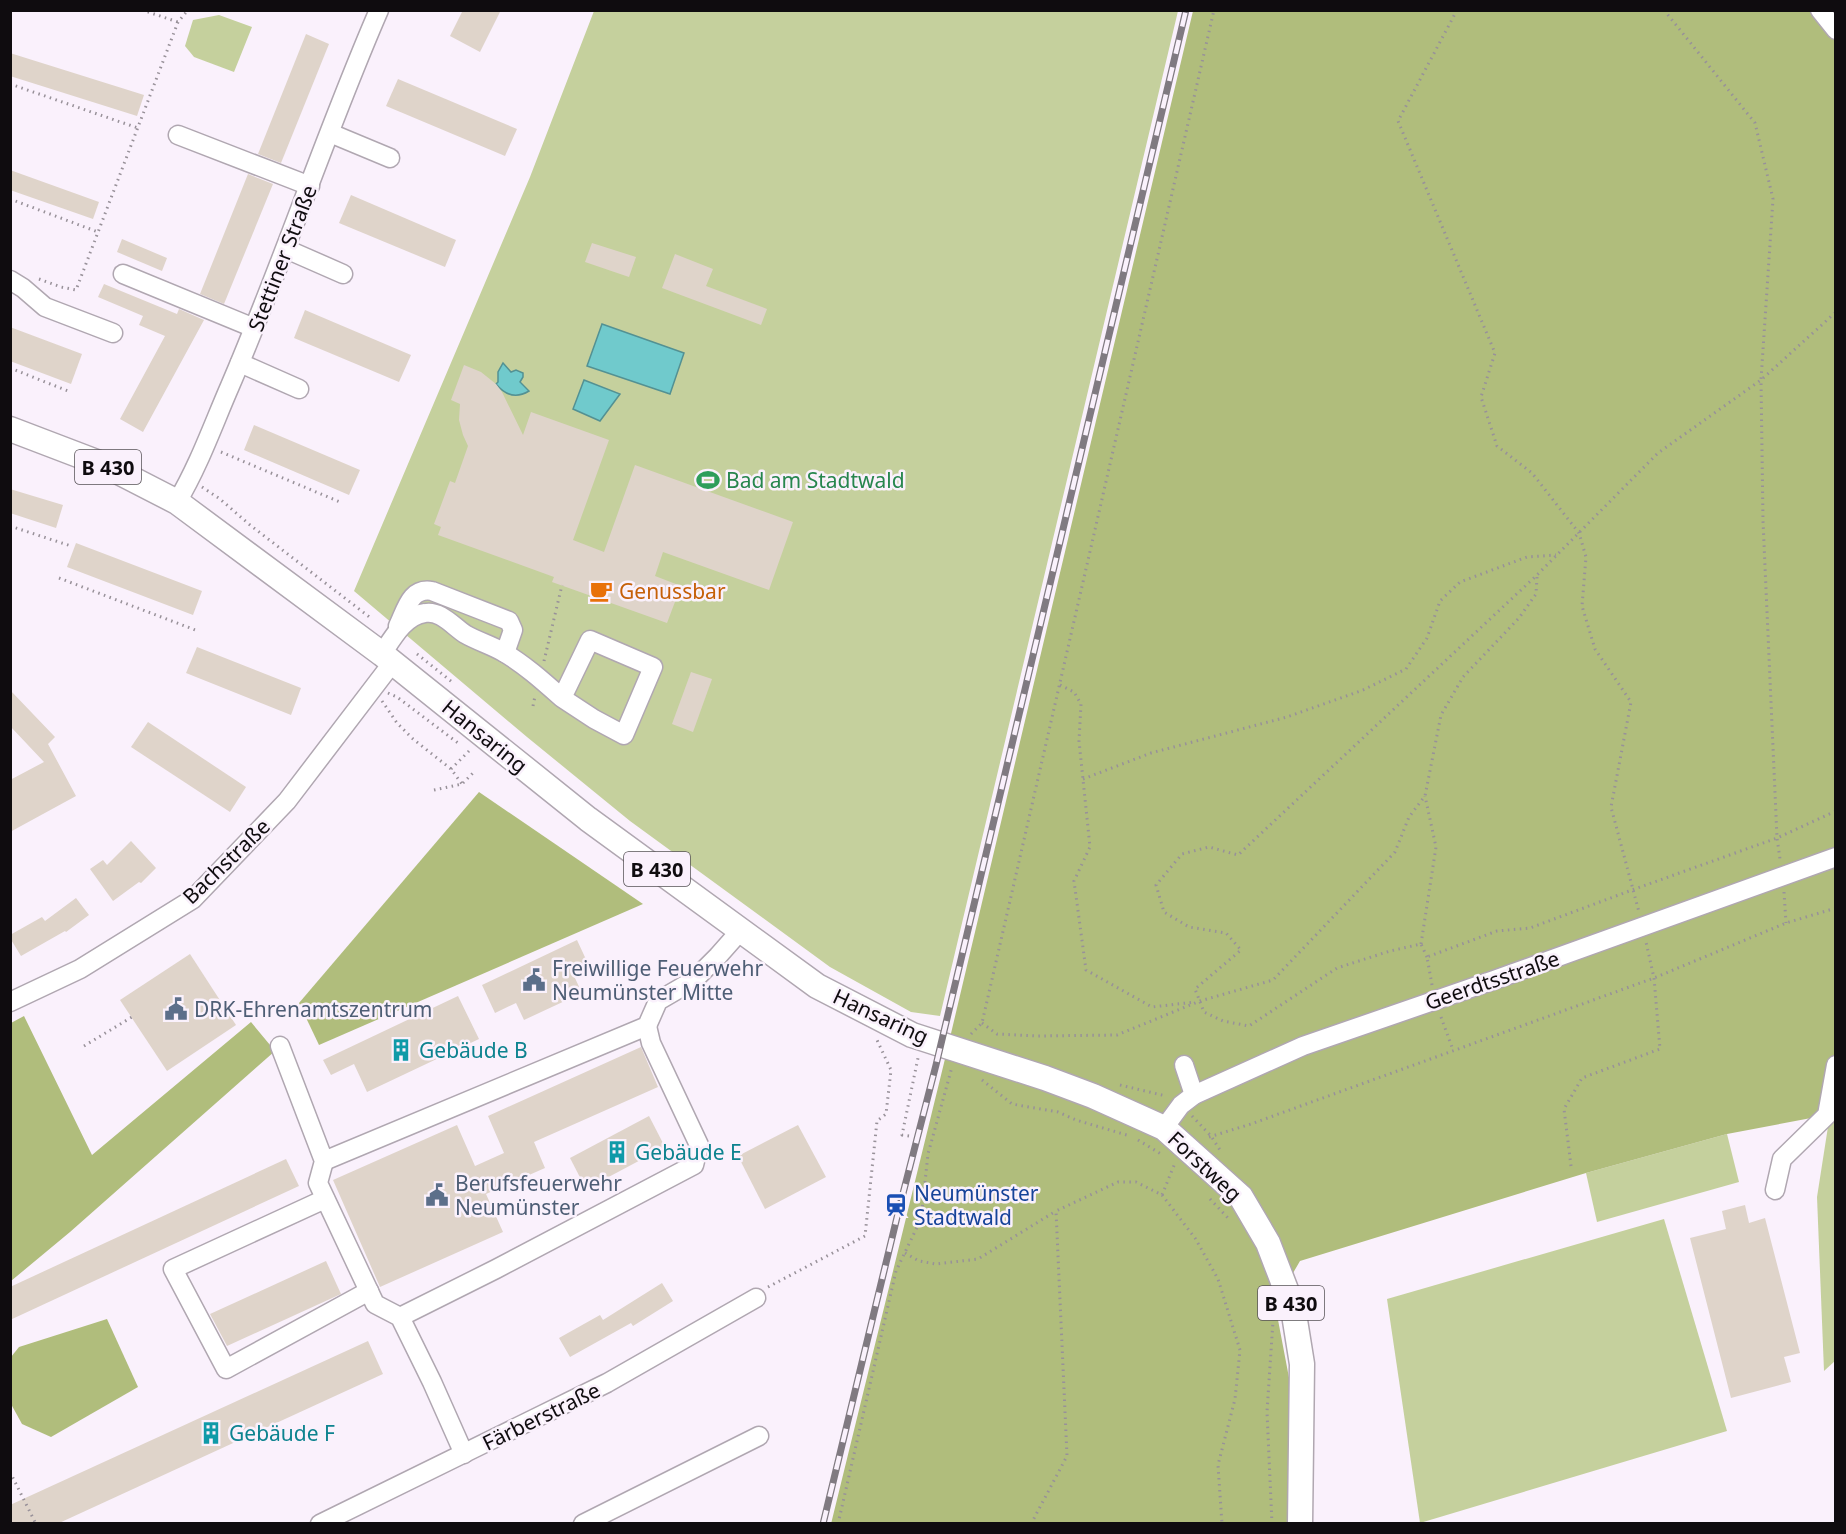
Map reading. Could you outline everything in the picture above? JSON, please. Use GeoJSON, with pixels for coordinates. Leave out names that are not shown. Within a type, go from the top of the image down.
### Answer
{"type":"FeatureCollection","features":[{"type":"Feature","properties":{"kind":"main road","name":"Hansaring"},"geometry":{"type":"LineString","coordinates":[[10,429],[106,466],[177,502],[389,651],[588,819],[817,986],[912,1035],[951,1061]]}},
{"type":"Feature","properties":{"kind":"main road","name":"Forstweg"},"geometry":{"type":"LineString","coordinates":[[951,1061],[1064,1085],[1164,1128],[1241,1197],[1268,1243],[1293,1308],[1302,1364],[1300,1524]]}},
{"type":"Feature","properties":{"kind":"street","name":"Stettiner Straße"},"geometry":{"type":"LineString","coordinates":[[177,502],[206,445],[240,363],[379,10]]}},
{"type":"Feature","properties":{"kind":"street"},"geometry":{"type":"LineString","coordinates":[[1820,10],[1836,30]]}},
{"type":"Feature","properties":{"kind":"street"},"geometry":{"type":"LineString","coordinates":[[330,134],[390,158]]}},
{"type":"Feature","properties":{"kind":"street"},"geometry":{"type":"LineString","coordinates":[[178,135],[310,186]]}},
{"type":"Feature","properties":{"kind":"street"},"geometry":{"type":"LineString","coordinates":[[286,249],[343,274]]}},
{"type":"Feature","properties":{"kind":"street"},"geometry":{"type":"LineString","coordinates":[[123,274],[254,328]]}},
{"type":"Feature","properties":{"kind":"street"},"geometry":{"type":"LineString","coordinates":[[10,280],[45,307],[113,333]]}},
{"type":"Feature","properties":{"kind":"street"},"geometry":{"type":"LineString","coordinates":[[240,363],[299,389]]}},
{"type":"Feature","properties":{"kind":"street"},"geometry":{"type":"LineString","coordinates":[[389,651],[412,598],[421,590],[426,590],[509,621],[513,630],[504,653]]}},
{"type":"Feature","properties":{"kind":"street"},"geometry":{"type":"LineString","coordinates":[[389,651],[411,618],[428,612],[440,616],[467,635],[504,653],[562,698],[624,735],[654,668],[590,640],[562,698]]}},
{"type":"Feature","properties":{"kind":"street","name":"Bachstraße"},"geometry":{"type":"LineString","coordinates":[[10,1002],[80,969],[193,899],[287,801],[372,687],[389,651]]}},
{"type":"Feature","properties":{"kind":"street","name":"Geerdtsstraße"},"geometry":{"type":"LineString","coordinates":[[1164,1128],[1188,1100],[1304,1046],[1836,857]]}},
{"type":"Feature","properties":{"kind":"street"},"geometry":{"type":"LineString","coordinates":[[400,1317],[694,1165],[699,1145],[651,1043],[647,1026],[658,1001],[694,980],[741,930]]}},
{"type":"Feature","properties":{"kind":"street"},"geometry":{"type":"LineString","coordinates":[[324,1161],[647,1026]]}},
{"type":"Feature","properties":{"kind":"street"},"geometry":{"type":"LineString","coordinates":[[280,1046],[324,1161],[318,1184],[375,1304],[400,1317],[464,1454]]}},
{"type":"Feature","properties":{"kind":"street"},"geometry":{"type":"LineString","coordinates":[[1184,1065],[1188,1100]]}},
{"type":"Feature","properties":{"kind":"street"},"geometry":{"type":"LineString","coordinates":[[1775,1190],[1782,1159],[1827,1115],[1836,1065]]}},
{"type":"Feature","properties":{"kind":"street"},"geometry":{"type":"LineString","coordinates":[[325,1199],[173,1269],[225,1369],[369,1291]]}},
{"type":"Feature","properties":{"kind":"street","name":"Färberstraße"},"geometry":{"type":"LineString","coordinates":[[320,1524],[607,1383],[756,1298]]}},
{"type":"Feature","properties":{"kind":"street"},"geometry":{"type":"LineString","coordinates":[[583,1524],[759,1436]]}},
{"type":"Feature","properties":{"kind":"path"},"geometry":{"type":"LineString","coordinates":[[142,10],[178,22]]}},
{"type":"Feature","properties":{"kind":"path"},"geometry":{"type":"LineString","coordinates":[[33,277],[76,290],[178,22],[188,10]]}},
{"type":"Feature","properties":{"kind":"path"},"geometry":{"type":"LineString","coordinates":[[838,1524],[896,1271],[921,1219],[928,1154],[951,1061],[982,1023],[1214,10]]}},
{"type":"Feature","properties":{"kind":"path"},"geometry":{"type":"LineString","coordinates":[[1457,10],[1398,121],[1495,353],[1481,397],[1497,446],[1532,473],[1579,533],[1586,557],[1582,606],[1595,649],[1631,702],[1611,807],[1654,978],[1660,1049],[1582,1078],[1564,1109],[1571,1166]]}},
{"type":"Feature","properties":{"kind":"path"},"geometry":{"type":"LineString","coordinates":[[1664,10],[1755,123],[1773,200],[1761,380],[1762,521],[1777,838],[1783,877],[1786,923]]}},
{"type":"Feature","properties":{"kind":"path"},"geometry":{"type":"LineString","coordinates":[[10,84],[138,128]]}},
{"type":"Feature","properties":{"kind":"path"},"geometry":{"type":"LineString","coordinates":[[10,199],[98,232]]}},
{"type":"Feature","properties":{"kind":"path"},"geometry":{"type":"LineString","coordinates":[[1421,944],[1337,968],[1249,1026],[1223,1021],[1204,1012],[1195,989],[1241,950],[1226,933],[1189,927],[1164,912],[1156,885],[1182,854],[1209,848],[1238,855],[1537,575],[1658,453],[1761,380],[1836,312]]}},
{"type":"Feature","properties":{"kind":"path"},"geometry":{"type":"LineString","coordinates":[[10,368],[68,391]]}},
{"type":"Feature","properties":{"kind":"path"},"geometry":{"type":"LineString","coordinates":[[206,445],[340,502]]}},
{"type":"Feature","properties":{"kind":"path"},"geometry":{"type":"LineString","coordinates":[[190,480],[220,499],[389,651],[443,674],[459,689]]}},
{"type":"Feature","properties":{"kind":"path"},"geometry":{"type":"LineString","coordinates":[[10,526],[71,546]]}},
{"type":"Feature","properties":{"kind":"path"},"geometry":{"type":"LineString","coordinates":[[1083,779],[1151,753],[1287,717],[1363,690],[1406,669],[1427,638],[1440,601],[1460,582],[1527,557],[1557,555]]}},
{"type":"Feature","properties":{"kind":"path"},"geometry":{"type":"LineString","coordinates":[[1453,1051],[1434,1000],[1427,957],[1421,944],[1436,847],[1425,796],[1442,715],[1463,677],[1519,618],[1536,594],[1537,575]]}},
{"type":"Feature","properties":{"kind":"path"},"geometry":{"type":"LineString","coordinates":[[59,578],[198,631]]}},
{"type":"Feature","properties":{"kind":"path"},"geometry":{"type":"LineString","coordinates":[[533,706],[562,585]]}},
{"type":"Feature","properties":{"kind":"path"},"geometry":{"type":"LineString","coordinates":[[1060,684],[1074,692],[1081,704],[1079,741],[1090,847],[1074,881],[1086,970],[1152,1007],[1200,1001]]}},
{"type":"Feature","properties":{"kind":"path"},"geometry":{"type":"LineString","coordinates":[[372,687],[397,697],[460,744]]}},
{"type":"Feature","properties":{"kind":"path"},"geometry":{"type":"LineString","coordinates":[[372,687],[396,723],[451,769],[462,784]]}},
{"type":"Feature","properties":{"kind":"path"},"geometry":{"type":"LineString","coordinates":[[451,769],[469,751]]}},
{"type":"Feature","properties":{"kind":"path"},"geometry":{"type":"LineString","coordinates":[[434,790],[462,784],[474,772]]}},
{"type":"Feature","properties":{"kind":"path"},"geometry":{"type":"LineString","coordinates":[[982,1023],[997,1034],[1117,1035],[1200,1001],[1273,980],[1395,852],[1409,817],[1425,796]]}},
{"type":"Feature","properties":{"kind":"path"},"geometry":{"type":"LineString","coordinates":[[1427,957],[1497,932],[1530,928],[1777,838],[1836,811]]}},
{"type":"Feature","properties":{"kind":"path"},"geometry":{"type":"LineString","coordinates":[[1162,1196],[1175,1163],[1210,1136],[1251,1124],[1654,978],[1786,923],[1836,908]]}},
{"type":"Feature","properties":{"kind":"path"},"geometry":{"type":"LineString","coordinates":[[84,1046],[132,1017]]}},
{"type":"Feature","properties":{"kind":"path"},"geometry":{"type":"LineString","coordinates":[[756,1298],[762,1290],[865,1236],[877,1121],[886,1114],[891,1070],[874,1034],[883,1037]]}},
{"type":"Feature","properties":{"kind":"path"},"geometry":{"type":"LineString","coordinates":[[909,1136],[903,1135],[919,1055],[922,1060]]}},
{"type":"Feature","properties":{"kind":"path"},"geometry":{"type":"LineString","coordinates":[[974,1074],[1012,1104],[1058,1112],[1076,1120],[1133,1137],[1165,1157]]}},
{"type":"Feature","properties":{"kind":"path"},"geometry":{"type":"LineString","coordinates":[[1119,1084],[1188,1100],[1223,1153]]}},
{"type":"Feature","properties":{"kind":"path"},"geometry":{"type":"LineString","coordinates":[[905,1253],[919,1261],[936,1264],[978,1259],[1056,1212],[1119,1182],[1136,1182],[1162,1196],[1195,1238],[1218,1279],[1240,1350],[1235,1399],[1218,1465],[1222,1524]]}},
{"type":"Feature","properties":{"kind":"path"},"geometry":{"type":"LineString","coordinates":[[1209,1197],[1231,1221]]}},
{"type":"Feature","properties":{"kind":"path"},"geometry":{"type":"LineString","coordinates":[[1031,1524],[1067,1456],[1056,1212]]}},
{"type":"Feature","properties":{"kind":"path"},"geometry":{"type":"LineString","coordinates":[[1272,1524],[1267,1412],[1274,1314]]}},
{"type":"Feature","properties":{"kind":"path"},"geometry":{"type":"LineString","coordinates":[[10,1472],[36,1524]]}},
{"type":"Feature","properties":{"kind":"green space","name":"Bad am Stadtwald"},"geometry":{"type":"Polygon","coordinates":[[[594,11],[1178,11],[940,1016],[911,1012],[830,967],[630,821],[354,591],[530,177],[594,11]]]}},
{"type":"Feature","properties":{"kind":"green space"},"geometry":{"type":"Polygon","coordinates":[[[1193,11],[1835,11],[1836,1065],[1827,1115],[1727,1134],[1586,1173],[1300,1261],[1275,1304],[1290,1383],[1287,1523],[831,1524],[944,1063],[1193,11]]]}},
{"type":"Feature","properties":{"kind":"green space"},"geometry":{"type":"Polygon","coordinates":[[[219,15],[252,27],[234,72],[194,57],[185,46],[193,20],[219,15]]]}},
{"type":"Feature","properties":{"kind":"green space"},"geometry":{"type":"Polygon","coordinates":[[[479,792],[643,904],[319,1045],[299,1003],[479,792]]]}},
{"type":"Feature","properties":{"kind":"green space"},"geometry":{"type":"Polygon","coordinates":[[[24,1016],[92,1155],[251,1022],[275,1051],[70,1232],[11,1281],[11,1023],[24,1016]]]}},
{"type":"Feature","properties":{"kind":"green space"},"geometry":{"type":"Polygon","coordinates":[[[1835,1082],[1836,1360],[1824,1371],[1817,1197],[1835,1082]]]}},
{"type":"Feature","properties":{"kind":"green space"},"geometry":{"type":"Polygon","coordinates":[[[1727,1134],[1739,1182],[1597,1222],[1586,1173],[1727,1134]]]}},
{"type":"Feature","properties":{"kind":"green space"},"geometry":{"type":"Polygon","coordinates":[[[1664,1219],[1727,1431],[1420,1523],[1387,1299],[1664,1219]]]}},
{"type":"Feature","properties":{"kind":"green space"},"geometry":{"type":"Polygon","coordinates":[[[107,1319],[138,1387],[51,1437],[22,1424],[11,1404],[11,1357],[19,1347],[107,1319]]]}},
{"type":"Feature","properties":{"kind":"water"},"geometry":{"type":"Polygon","coordinates":[[[602,324],[684,353],[670,394],[587,366],[602,324]]]}},
{"type":"Feature","properties":{"kind":"water"},"geometry":{"type":"Polygon","coordinates":[[[503,363],[511,372],[516,370],[523,373],[520,382],[529,391],[520,395],[511,395],[499,388],[496,384],[498,372],[503,363]]]}},
{"type":"Feature","properties":{"kind":"water"},"geometry":{"type":"Polygon","coordinates":[[[584,380],[620,394],[600,421],[573,409],[584,380]]]}},
{"type":"Feature","properties":{"kind":"building"},"geometry":{"type":"Polygon","coordinates":[[[463,10],[501,10],[480,52],[450,36],[463,10]]]}},
{"type":"Feature","properties":{"kind":"building"},"geometry":{"type":"Polygon","coordinates":[[[306,34],[329,44],[281,163],[258,154],[306,34]]]}},
{"type":"Feature","properties":{"kind":"building"},"geometry":{"type":"Polygon","coordinates":[[[10,53],[144,95],[137,116],[10,76],[10,53]]]}},
{"type":"Feature","properties":{"kind":"building"},"geometry":{"type":"Polygon","coordinates":[[[398,79],[517,129],[505,156],[386,106],[398,79]]]}},
{"type":"Feature","properties":{"kind":"building"},"geometry":{"type":"Polygon","coordinates":[[[10,170],[99,202],[93,219],[10,190],[10,170]]]}},
{"type":"Feature","properties":{"kind":"building"},"geometry":{"type":"Polygon","coordinates":[[[248,174],[273,184],[224,304],[200,294],[248,174]]]}},
{"type":"Feature","properties":{"kind":"building"},"geometry":{"type":"Polygon","coordinates":[[[351,195],[456,240],[445,267],[339,223],[351,195]]]}},
{"type":"Feature","properties":{"kind":"building"},"geometry":{"type":"Polygon","coordinates":[[[122,239],[167,258],[162,271],[117,252],[122,239]]]}},
{"type":"Feature","properties":{"kind":"building"},"geometry":{"type":"Polygon","coordinates":[[[592,243],[636,257],[629,277],[585,262],[592,243]]]}},
{"type":"Feature","properties":{"kind":"building"},"geometry":{"type":"Polygon","coordinates":[[[675,254],[713,269],[706,286],[767,309],[761,325],[662,288],[675,254]]]}},
{"type":"Feature","properties":{"kind":"building"},"geometry":{"type":"Polygon","coordinates":[[[104,284],[177,314],[179,309],[204,320],[143,432],[120,419],[165,336],[139,325],[143,316],[98,297],[104,284]]]}},
{"type":"Feature","properties":{"kind":"building"},"geometry":{"type":"Polygon","coordinates":[[[305,310],[411,355],[399,382],[294,338],[305,310]]]}},
{"type":"Feature","properties":{"kind":"building"},"geometry":{"type":"Polygon","coordinates":[[[10,327],[82,354],[71,384],[10,361],[10,327]]]}},
{"type":"Feature","properties":{"kind":"building"},"geometry":{"type":"Polygon","coordinates":[[[464,365],[481,372],[496,384],[523,435],[531,412],[609,440],[573,540],[604,552],[635,465],[793,522],[769,590],[663,552],[655,576],[681,586],[667,623],[552,582],[554,577],[438,535],[441,527],[434,524],[450,481],[455,483],[468,446],[459,420],[460,404],[451,400],[464,365]]]}},
{"type":"Feature","properties":{"kind":"building"},"geometry":{"type":"Polygon","coordinates":[[[254,425],[360,470],[349,495],[244,450],[254,425]]]}},
{"type":"Feature","properties":{"kind":"building"},"geometry":{"type":"Polygon","coordinates":[[[10,489],[63,505],[56,528],[10,513],[10,489]]]}},
{"type":"Feature","properties":{"kind":"building"},"geometry":{"type":"Polygon","coordinates":[[[76,543],[202,591],[193,615],[67,567],[76,543]]]}},
{"type":"Feature","properties":{"kind":"building"},"geometry":{"type":"Polygon","coordinates":[[[197,647],[301,688],[291,715],[186,673],[197,647]]]}},
{"type":"Feature","properties":{"kind":"building"},"geometry":{"type":"Polygon","coordinates":[[[691,672],[712,679],[693,732],[672,724],[691,672]]]}},
{"type":"Feature","properties":{"kind":"building"},"geometry":{"type":"Polygon","coordinates":[[[10,690],[55,737],[48,744],[76,796],[10,832],[10,780],[44,762],[10,726],[10,690]]]}},
{"type":"Feature","properties":{"kind":"building"},"geometry":{"type":"Polygon","coordinates":[[[148,722],[246,787],[230,812],[131,747],[148,722]]]}},
{"type":"Feature","properties":{"kind":"building"},"geometry":{"type":"Polygon","coordinates":[[[131,841],[156,868],[141,883],[139,882],[113,901],[90,869],[103,860],[107,865],[131,841]]]}},
{"type":"Feature","properties":{"kind":"building"},"geometry":{"type":"Polygon","coordinates":[[[76,898],[89,915],[66,932],[21,956],[10,935],[42,917],[45,921],[76,898]]]}},
{"type":"Feature","properties":{"kind":"building","name":"Freiwillige Feuerwehr Neumünster Mitte"},"geometry":{"type":"Polygon","coordinates":[[[577,940],[590,968],[574,976],[582,993],[524,1020],[516,1003],[495,1013],[482,985],[577,940]]]}},
{"type":"Feature","properties":{"kind":"building","name":"DRK-Ehrenamtszentrum"},"geometry":{"type":"Polygon","coordinates":[[[190,954],[236,1025],[167,1071],[120,1000],[190,954]]]}},
{"type":"Feature","properties":{"kind":"building","name":"Gebäude B"},"geometry":{"type":"Polygon","coordinates":[[[458,996],[479,1039],[367,1092],[354,1064],[331,1075],[323,1060],[458,996]]]}},
{"type":"Feature","properties":{"kind":"building"},"geometry":{"type":"Polygon","coordinates":[[[641,1047],[658,1087],[534,1142],[545,1168],[486,1194],[503,1232],[380,1287],[333,1180],[457,1125],[475,1166],[504,1153],[488,1116],[641,1047]]]}},
{"type":"Feature","properties":{"kind":"building","name":"Gebäude E"},"geometry":{"type":"Polygon","coordinates":[[[649,1116],[665,1147],[586,1189],[570,1158],[649,1116]]]}},
{"type":"Feature","properties":{"kind":"building"},"geometry":{"type":"Polygon","coordinates":[[[798,1125],[826,1177],[765,1209],[738,1156],[798,1125]]]}},
{"type":"Feature","properties":{"kind":"building"},"geometry":{"type":"Polygon","coordinates":[[[286,1159],[299,1186],[10,1320],[10,1287],[286,1159]]]}},
{"type":"Feature","properties":{"kind":"building"},"geometry":{"type":"Polygon","coordinates":[[[1745,1205],[1749,1223],[1765,1218],[1800,1353],[1784,1357],[1791,1382],[1731,1398],[1690,1238],[1726,1229],[1722,1211],[1745,1205]]]}},
{"type":"Feature","properties":{"kind":"building"},"geometry":{"type":"Polygon","coordinates":[[[326,1261],[341,1294],[227,1346],[210,1314],[326,1261]]]}},
{"type":"Feature","properties":{"kind":"building"},"geometry":{"type":"Polygon","coordinates":[[[662,1283],[673,1301],[633,1326],[631,1323],[570,1357],[559,1338],[600,1315],[603,1320],[662,1283]]]}},
{"type":"Feature","properties":{"kind":"building","name":"Gebäude F"},"geometry":{"type":"Polygon","coordinates":[[[368,1341],[383,1374],[57,1524],[10,1524],[10,1505],[368,1341]]]}},
{"type":"Feature","properties":{"kind":"railway"},"geometry":{"type":"LineString","coordinates":[[823,1524],[936,1065],[1186,10]]}},
{"type":"Feature","properties":{"kind":"place","name":"Bad am Stadtwald"},"geometry":{"type":"Point","coordinates":[708,480]}},
{"type":"Feature","properties":{"kind":"place","name":"Genussbar"},"geometry":{"type":"Point","coordinates":[601,591]}},
{"type":"Feature","properties":{"kind":"place","name":"Freiwillige Feuerwehr Neumünster Mitte"},"geometry":{"type":"Point","coordinates":[534,980]}},
{"type":"Feature","properties":{"kind":"place","name":"DRK-Ehrenamtszentrum"},"geometry":{"type":"Point","coordinates":[176,1009]}},
{"type":"Feature","properties":{"kind":"place","name":"Gebäude B"},"geometry":{"type":"Point","coordinates":[401,1050]}},
{"type":"Feature","properties":{"kind":"place","name":"Gebäude E"},"geometry":{"type":"Point","coordinates":[617,1152]}},
{"type":"Feature","properties":{"kind":"place","name":"Berufsfeuerwehr Neumünster"},"geometry":{"type":"Point","coordinates":[437,1195]}},
{"type":"Feature","properties":{"kind":"place","name":"Neumünster Stadtwald"},"geometry":{"type":"Point","coordinates":[896,1205]}},
{"type":"Feature","properties":{"kind":"place","name":"Gebäude F"},"geometry":{"type":"Point","coordinates":[211,1433]}}]}
